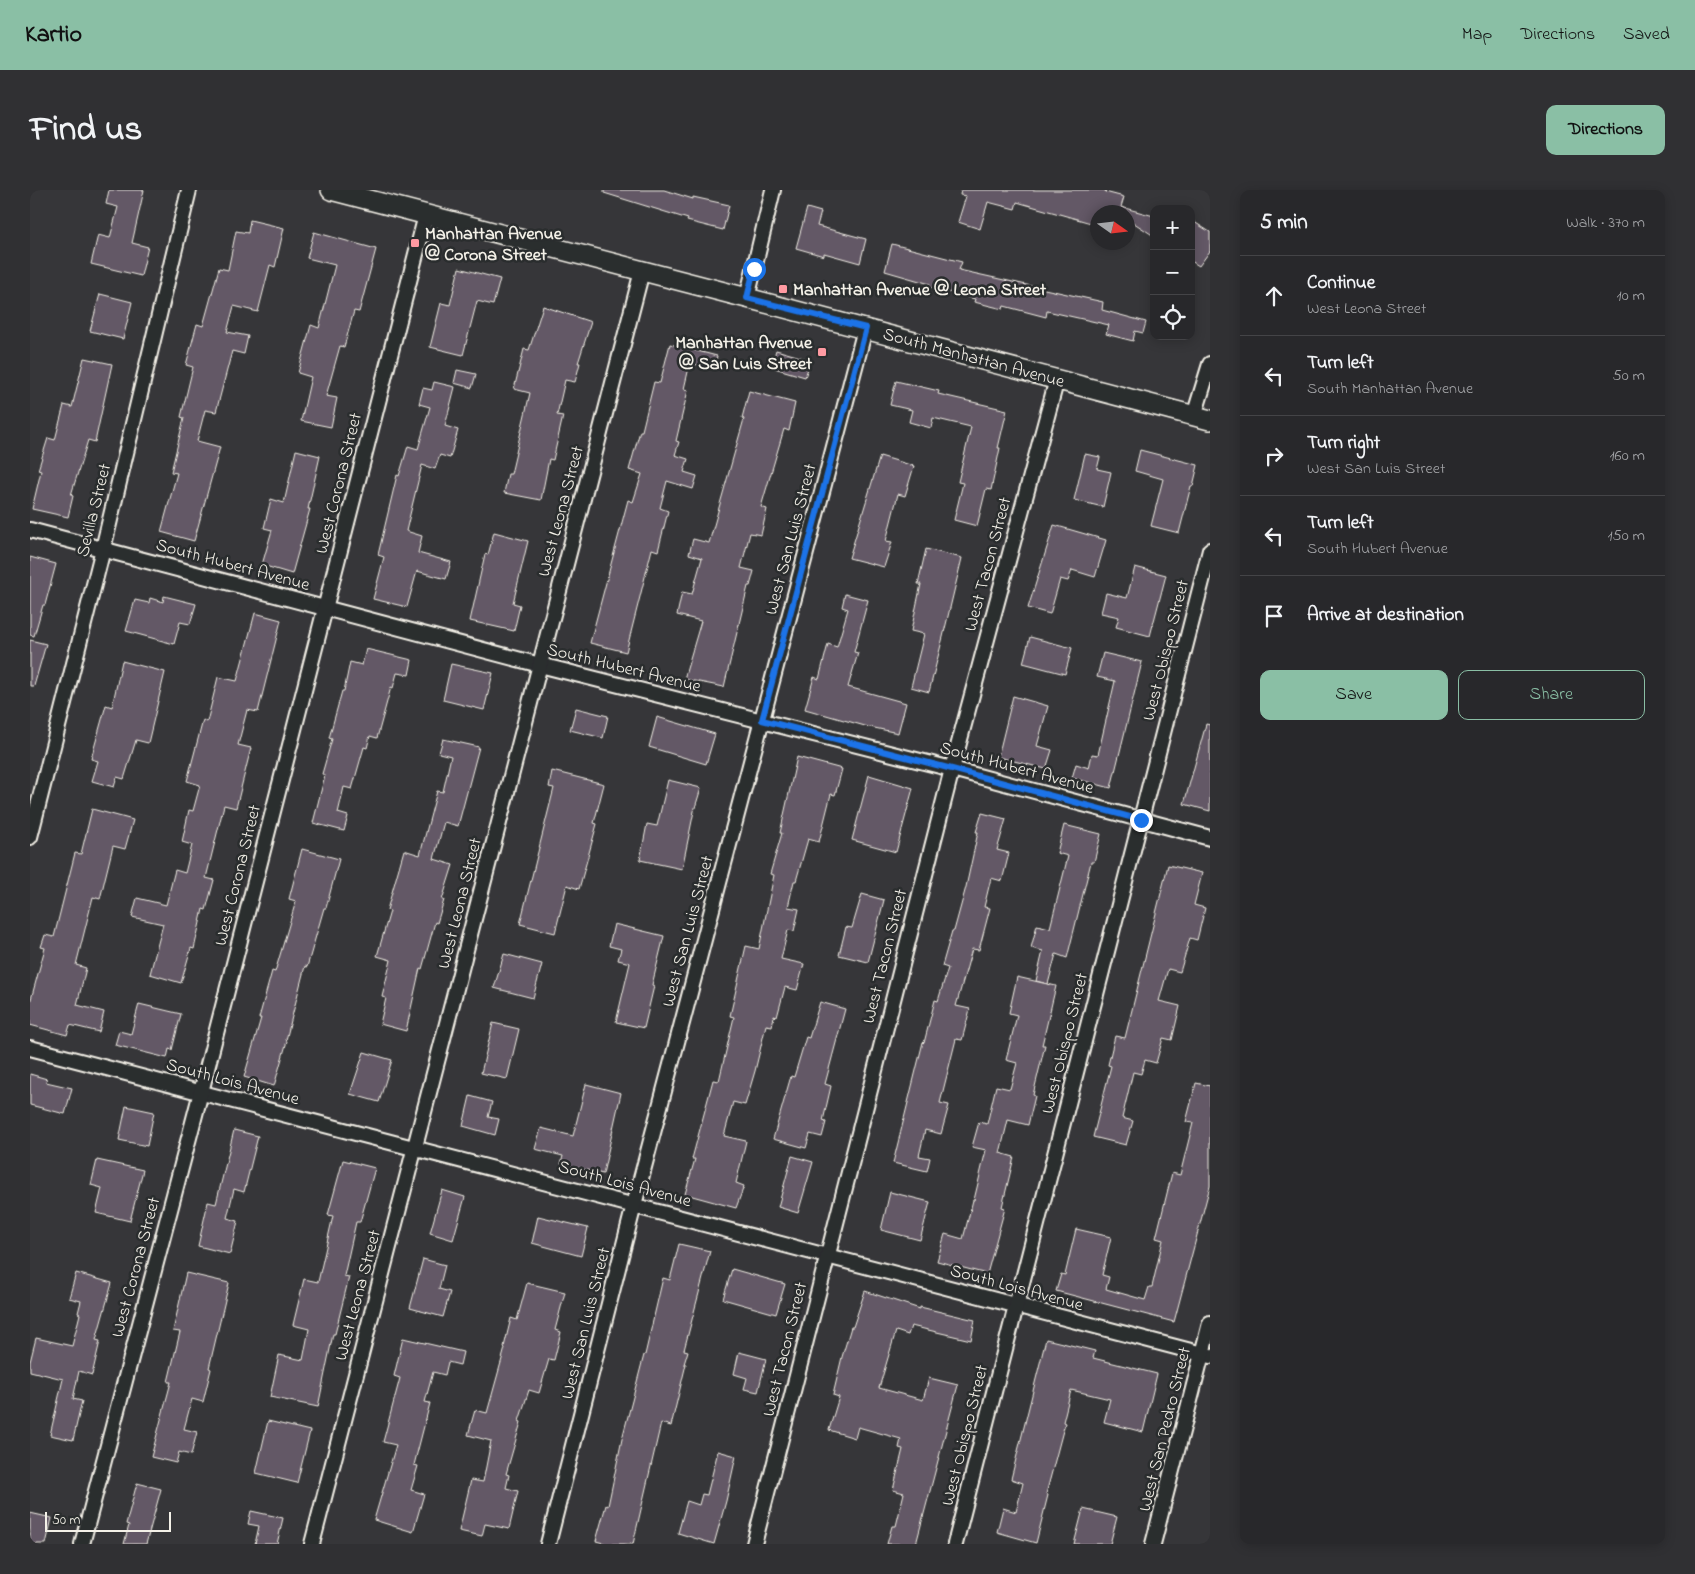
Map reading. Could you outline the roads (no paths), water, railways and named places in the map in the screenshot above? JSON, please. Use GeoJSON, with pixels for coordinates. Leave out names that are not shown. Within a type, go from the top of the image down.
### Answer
{"type":"FeatureCollection","features":[{"type":"Feature","properties":{"kind":"main road","name":"South Manhattan Avenue"},"geometry":{"type":"LineString","coordinates":[[331,190],[866,328],[1202,418]]}},
{"type":"Feature","properties":{"kind":"street","name":"Sevilla Street"},"geometry":{"type":"LineString","coordinates":[[30,837],[103,549],[189,190]]}},
{"type":"Feature","properties":{"kind":"street"},"geometry":{"type":"LineString","coordinates":[[747,298],[773,190]]}},
{"type":"Feature","properties":{"kind":"street","name":"West Corona Street"},"geometry":{"type":"LineString","coordinates":[[82,1544],[201,1092],[426,215]]}},
{"type":"Feature","properties":{"kind":"street","name":"West Leona Street"},"geometry":{"type":"LineString","coordinates":[[312,1544],[642,271]]}},
{"type":"Feature","properties":{"kind":"street","name":"West San Luis Street"},"geometry":{"type":"LineString","coordinates":[[548,1544],[634,1205],[866,328]]}},
{"type":"Feature","properties":{"kind":"street"},"geometry":{"type":"LineString","coordinates":[[1202,418],[1210,364]]}},
{"type":"Feature","properties":{"kind":"street","name":"West Tacon Street"},"geometry":{"type":"LineString","coordinates":[[754,1544],[952,769],[1057,379]]}},
{"type":"Feature","properties":{"kind":"street","name":"South Hubert Avenue"},"geometry":{"type":"LineString","coordinates":[[30,530],[540,665],[952,769],[1210,838]]}},
{"type":"Feature","properties":{"kind":"street","name":"West Obispo Street"},"geometry":{"type":"LineString","coordinates":[[955,1544],[1210,550]]}},
{"type":"Feature","properties":{"kind":"street","name":"South Lois Avenue"},"geometry":{"type":"LineString","coordinates":[[30,1048],[1206,1355]]}},
{"type":"Feature","properties":{"kind":"street","name":"West San Pedro Street"},"geometry":{"type":"LineString","coordinates":[[1153,1544],[1206,1355],[1210,1323]]}},
{"type":"Feature","properties":{"kind":"place","name":"Manhattan Avenue @ Corona Street"},"geometry":{"type":"Point","coordinates":[415,243]}},
{"type":"Feature","properties":{"kind":"place","name":"Manhattan Avenue @ Leona Street"},"geometry":{"type":"Point","coordinates":[783,289]}},
{"type":"Feature","properties":{"kind":"place","name":"Manhattan Avenue @ San Luis Street"},"geometry":{"type":"Point","coordinates":[822,352]}}]}
